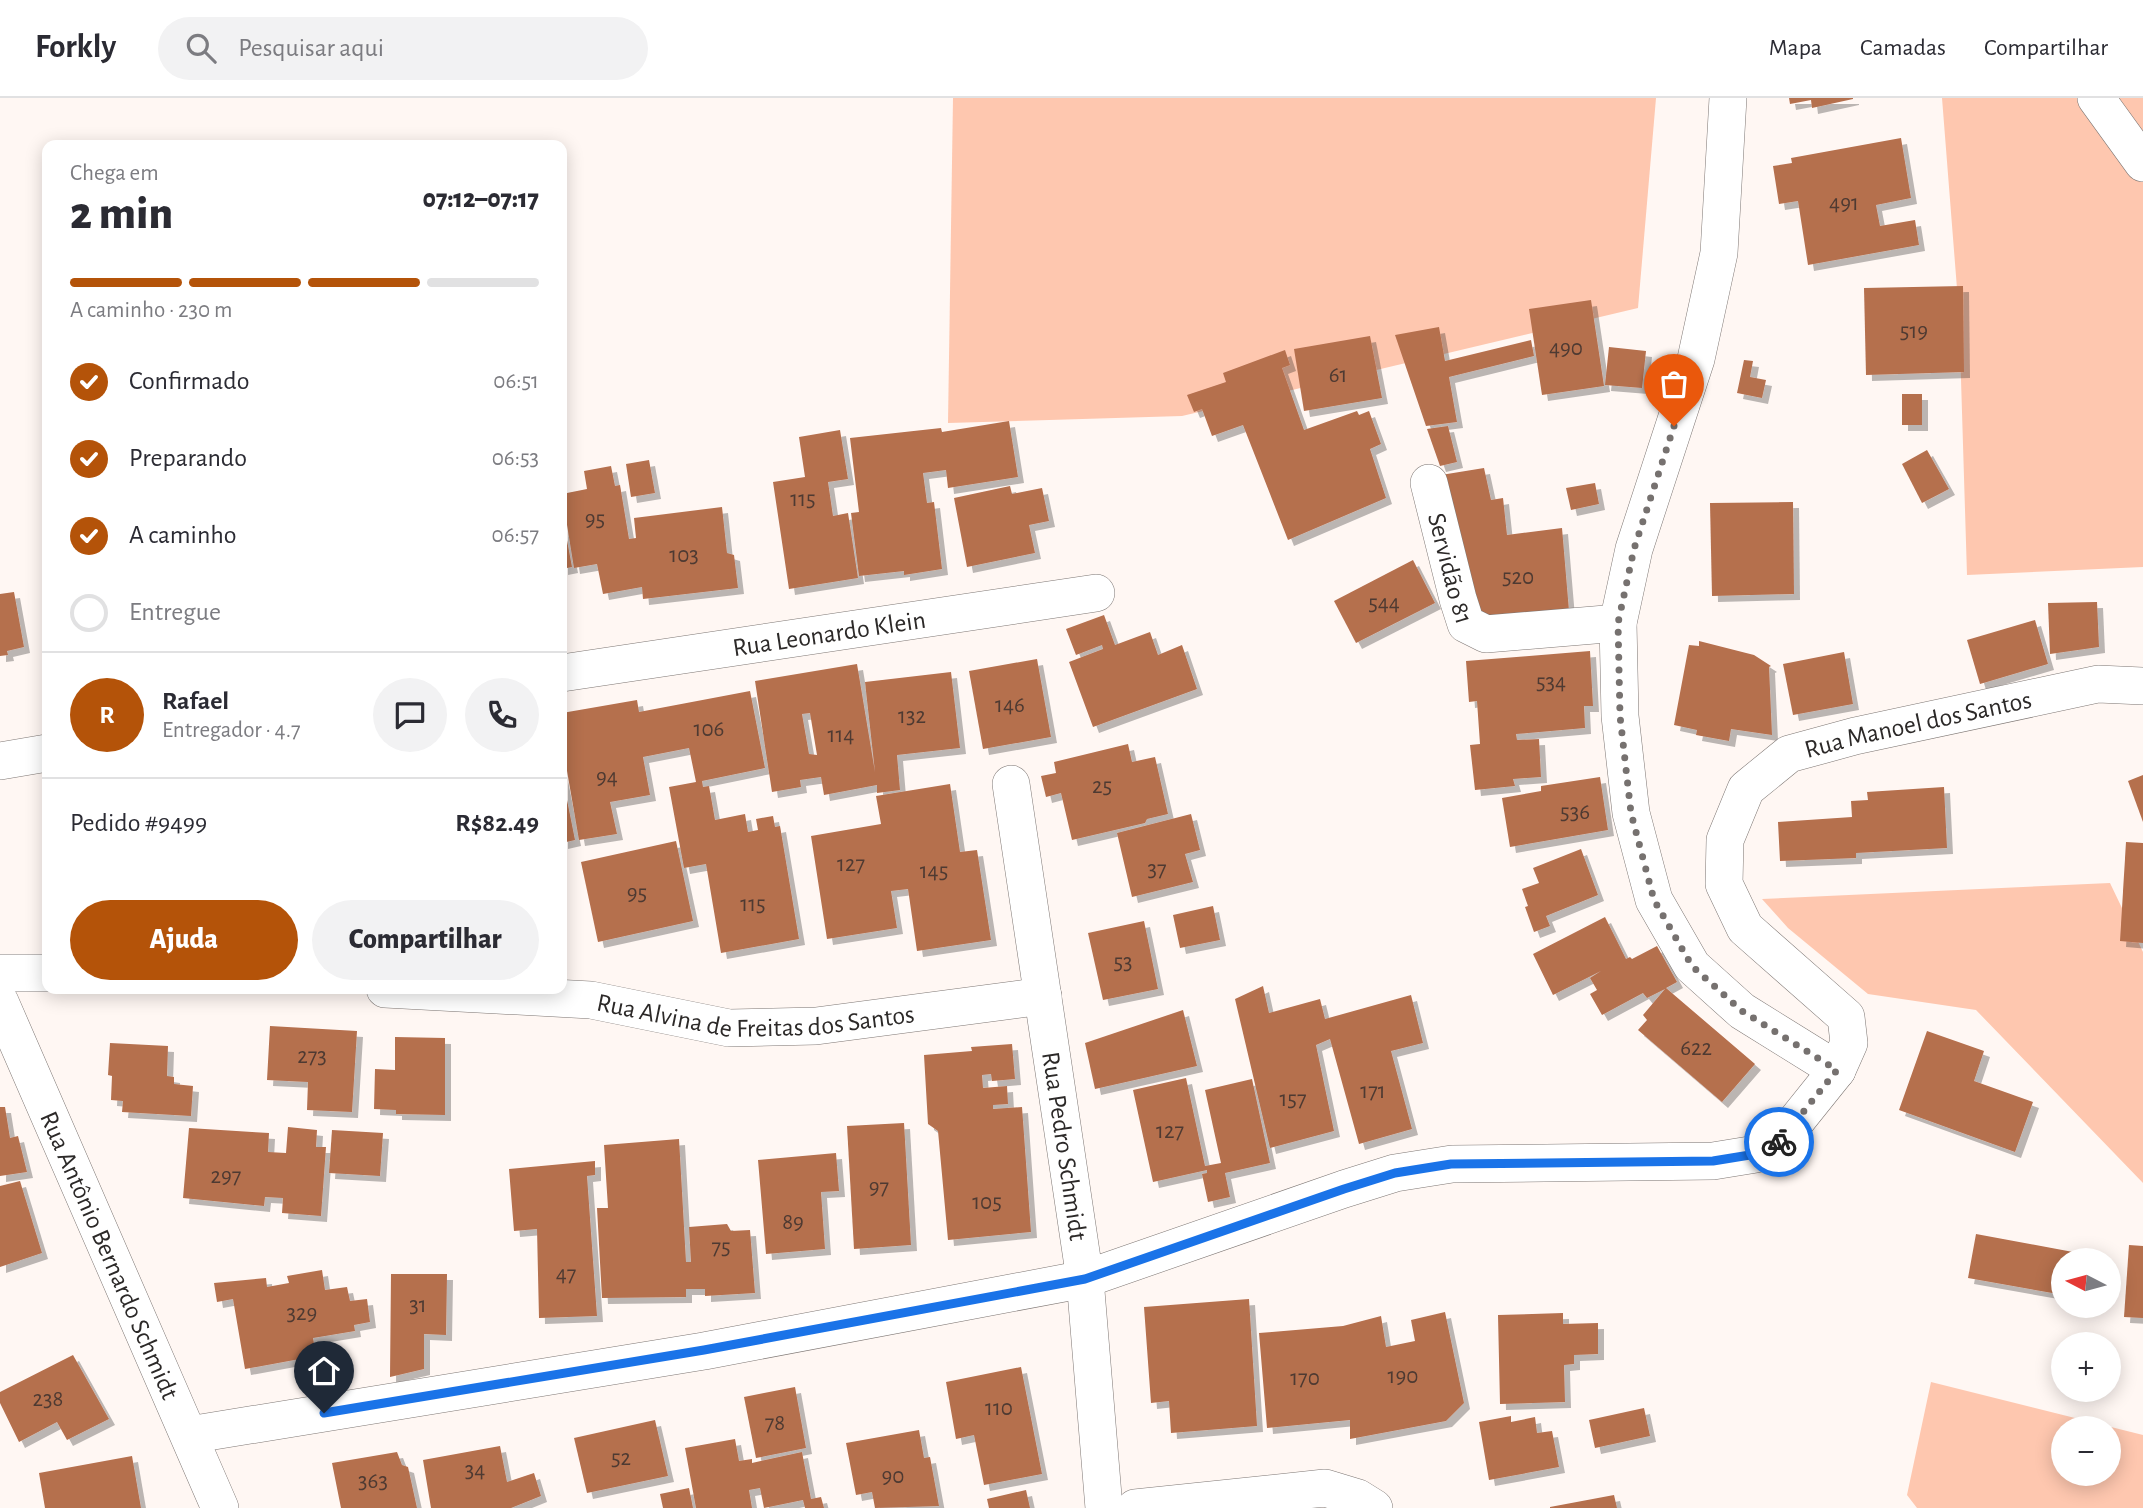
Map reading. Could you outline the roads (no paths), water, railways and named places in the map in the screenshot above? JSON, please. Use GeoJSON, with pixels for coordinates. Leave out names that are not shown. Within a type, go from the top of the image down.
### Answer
{"type":"FeatureCollection","features":[{"type":"Feature","properties":{"kind":"street"},"geometry":{"type":"LineString","coordinates":[[1728,98],[1719,253],[1696,359],[1634,549],[1618,623],[1620,716],[1631,813],[1654,900],[1692,966],[1742,1011],[1837,1070]]}},
{"type":"Feature","properties":{"kind":"street"},"geometry":{"type":"LineString","coordinates":[[2096,98],[2143,163]]}},
{"type":"Feature","properties":{"kind":"street","name":"Servidão 81"},"geometry":{"type":"LineString","coordinates":[[1429,483],[1466,624],[1486,634],[1618,623]]}},
{"type":"Feature","properties":{"kind":"street","name":"Rua Leonardo Klein"},"geometry":{"type":"LineString","coordinates":[[567,672],[1096,593]]}},
{"type":"Feature","properties":{"kind":"street"},"geometry":{"type":"LineString","coordinates":[[2098,684],[2143,711]]}},
{"type":"Feature","properties":{"kind":"street","name":"Rua Manoel dos Santos"},"geometry":{"type":"LineString","coordinates":[[189,1435],[704,1350],[1085,1279],[1395,1173],[1451,1164],[1713,1161],[1756,1154],[1780,1141],[1837,1070],[1849,1044],[1846,1017],[1745,928],[1724,884],[1725,840],[1746,789],[1789,754],[1855,736],[2098,684],[2143,686]]}},
{"type":"Feature","properties":{"kind":"street"},"geometry":{"type":"LineString","coordinates":[[0,761],[42,754]]}},
{"type":"Feature","properties":{"kind":"street","name":"Rua Pedro Schmidt"},"geometry":{"type":"LineString","coordinates":[[1011,784],[1085,1279],[1104,1508]]}},
{"type":"Feature","properties":{"kind":"street"},"geometry":{"type":"LineString","coordinates":[[0,973],[42,973]]}},
{"type":"Feature","properties":{"kind":"street","name":"Rua Alvina de Freitas dos Santos"},"geometry":{"type":"LineString","coordinates":[[479,994],[591,1000],[729,1028],[816,1026],[1043,996]]}},
{"type":"Feature","properties":{"kind":"street","name":"Rua Antônio Bernardo Schmidt"},"geometry":{"type":"LineString","coordinates":[[0,1002],[220,1508]]}},
{"type":"Feature","properties":{"kind":"street"},"geometry":{"type":"LineString","coordinates":[[1135,1508],[1325,1488],[1358,1497],[1374,1508]]}}]}
